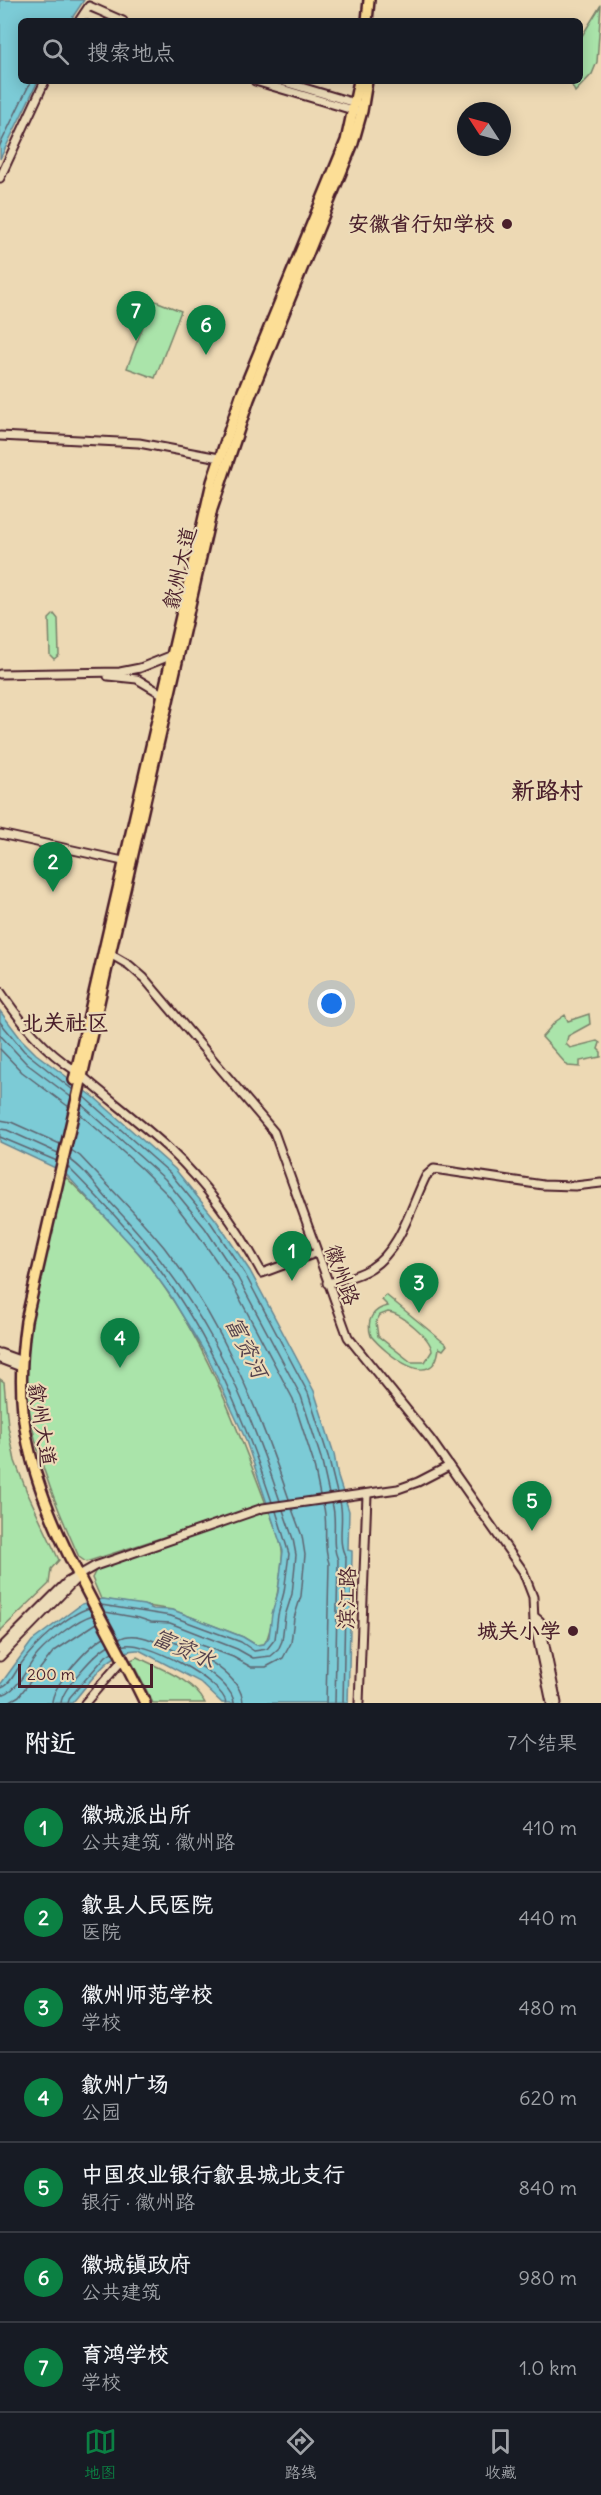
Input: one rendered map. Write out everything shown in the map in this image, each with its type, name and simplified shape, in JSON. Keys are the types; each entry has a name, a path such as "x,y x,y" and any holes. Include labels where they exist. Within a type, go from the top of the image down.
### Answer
{"highway":[{"path":"367,18 369,0"},
{"path":"373,18 375,0"},
{"name":"歙州大道","path":"119,1659 77,1577 34,1466 24,1420 19,1363 23,1304 110,954 219,484 241,419 350,153 359,108 359,84"},
{"name":"歙州大道","path":"78,1076 123,861 203,515 219,458 242,394 359,108 366,84"},
{"path":"119,1659 138,1703"},
{"path":"119,1659 145,1703"}],"street":[{"path":"81,18 89,6 116,18"},
{"path":"84,14 94,18"},
{"path":"0,178 44,84"},
{"path":"267,84 359,108"},
{"path":"290,84 359,108"},
{"path":"0,436 151,444 219,458"},
{"path":"0,676 120,672 140,668 170,656"},
{"path":"0,676 132,678 162,694"},
{"path":"0,834 123,861"},
{"name":"徽州路","path":"110,954 129,964 144,978 271,1126 280,1144 327,1284 350,1341 449,1466 523,1571 531,1590 534,1622 551,1703"},
{"path":"0,991 39,1042 57,1059 156,1137 181,1161 224,1213 262,1273 316,1253"},
{"path":"327,1284 368,1270 384,1257 398,1237 426,1176 434,1169 543,1185 575,1186 601,1183"},
{"path":"0,1353 19,1363"},
{"path":"0,1359 19,1363"},
{"path":"0,1649 77,1577 95,1566 263,1508 365,1495 406,1486 449,1466"},
{"name":"滨江路","path":"359,1703 365,1495"},
{"path":"0,1657 77,1577"},
{"name":"徽州路","path":"535,1617 540,1621 557,1703"},
{"path":"85,1703 119,1659"}],"green space":[{"path":"601,5 597,62 592,74 583,84 583,34"},
{"path":"571,84 583,84 575,92"},
{"path":"153,300 181,311 155,378 127,368"},
{"path":"54,614 58,619 59,655 54,659 50,655 49,619"},
{"path":"589,1014 590,1024 568,1036 566,1044 570,1048 597,1041 600,1043 598,1049 601,1057 580,1061 580,1067 568,1066 542,1037 555,1022 565,1015 568,1021"},
{"path":"67,1178 139,1254 169,1293 216,1380 266,1504 86,1562 79,1557 45,1473 31,1420 28,1390 30,1330 35,1299 62,1181"},
{"path":"386,1295 447,1345 443,1350 439,1348 435,1361 428,1368 419,1369 408,1366 387,1352 371,1336 369,1325 372,1316 378,1310 388,1306 382,1300","holes":["388,1312 394,1313 415,1327 427,1340 432,1351 425,1362 411,1362 378,1336 376,1322 380,1315"]},
{"path":"0,1379 4,1382 8,1426 15,1461 59,1560 51,1569 49,1584 0,1631"},
{"path":"269,1510 280,1540 282,1557 273,1614 264,1644 256,1645 243,1637 173,1610 101,1599 92,1578 96,1570"},
{"path":"137,1657 184,1681 200,1695 205,1703 153,1703 131,1660"}],"water":[{"path":"0,0 84,0 72,18 18,18 18,84 37,84 0,159"},
{"path":"0,1011 21,1039 36,1054 94,1097 175,1169 216,1220 250,1271 314,1391 349,1511 348,1550 352,1551 352,1556 348,1703 222,1703 200,1682 139,1650 119,1655 101,1668 72,1703 0,1703 0,1685 32,1641 82,1604 103,1599 144,1605 153,1609 173,1610 243,1637 256,1645 264,1644 269,1637 283,1551 245,1438 207,1356 170,1295 144,1259 64,1172 0,1142"}],"place":[{"name":"安徽省行知学校","path":"507,224"},
{"name":"育鸿学校","path":"136,341"},
{"name":"徽城镇政府","path":"206,355"},
{"name":"歙县人民医院","path":"53,892"},
{"name":"徽城派出所","path":"292,1281"},
{"name":"徽州师范学校","path":"419,1313"},
{"name":"歙州广场","path":"120,1368"},
{"name":"中国农业银行歙县城北支行","path":"532,1531"},
{"name":"城关小学","path":"573,1631"}],"district":[{"name":"新路村","path":"547,791"},
{"name":"北关社区","path":"65,1022"}],"water label":[{"name":"富资河","path":"247,1347"},
{"name":"富资水","path":"184,1648"}]}
